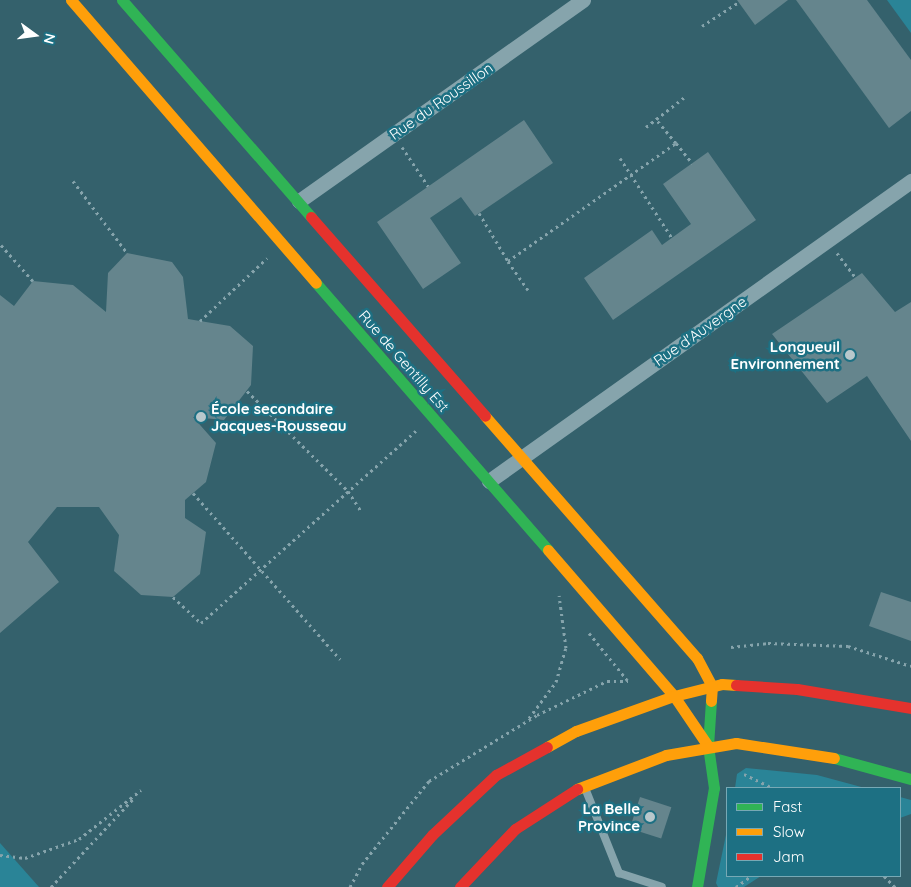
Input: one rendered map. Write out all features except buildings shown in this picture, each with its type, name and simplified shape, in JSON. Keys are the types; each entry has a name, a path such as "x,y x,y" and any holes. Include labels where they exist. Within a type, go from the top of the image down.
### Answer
{"street":[{"name":"Rue de Gentilly Est","path":"71,0 674,696 708,746"},
{"name":"Rue de Gentilly Est","path":"122,0 697,658 712,686 708,746 714,788 705,854 697,887"},
{"name":"Rue du Roussillon","path":"299,201 583,0"},
{"name":"Rue d'Auvergne","path":"489,481 911,181"},
{"path":"387,887 432,834 496,775 576,731 674,696 722,684 797,689 911,708"},
{"path":"460,887 515,829 567,793 656,758 708,746 736,743 831,757 911,779"}],"lane":[{"path":"584,786 619,873 662,887"}],"path":[{"path":"702,26 739,2"},
{"path":"646,127 686,96"},
{"path":"656,119 692,164"},
{"path":"394,134 428,186"},
{"path":"508,261 676,143"},
{"path":"620,158 672,238"},
{"path":"73,181 127,253"},
{"path":"479,213 528,290"},
{"path":"827,241 855,277"},
{"path":"200,321 281,243"},
{"path":"1,245 33,281"},
{"path":"247,391 348,491 361,511"},
{"path":"173,597 201,623 348,491 433,418"},
{"path":"193,493 262,568 340,659"},
{"path":"528,721 556,682 566,648 559,595"},
{"path":"731,647 776,643 848,646 911,666"},
{"path":"744,774 771,787"},
{"path":"1,854 25,858 79,839 141,790 51,887"},
{"path":"736,887 750,877"},
{"path":"885,877 895,887"}],"shaded area":[{"path":"887,0 911,0 911,33"},
{"path":"746,768 817,775 861,787 735,787 737,774"},
{"path":"901,797 911,800 911,814 901,818"},
{"path":"726,835 726,877 759,877 744,887 718,887 716,883"},
{"path":"0,843 39,887 0,887"}],"traffic: fast":[{"path":"122,0 311,217"},
{"path":"316,283 548,550"},
{"path":"697,887 714,788 708,746 711,701"},
{"path":"834,758 911,779"}],"traffic: slow":[{"path":"71,0 316,283"},
{"path":"485,416 697,658 712,686 711,701"},
{"path":"548,550 674,696 708,746"},
{"path":"547,747 576,731 674,696 722,684 736,685"},
{"path":"577,789 666,755 736,743 834,758"}],"traffic: jam":[{"path":"311,217 485,416"},
{"path":"736,685 797,689 911,708"},
{"path":"387,887 432,835 496,775 547,747"},
{"path":"460,887 515,829 577,789"}],"place":[{"name":"Longueuil Environnement","path":"850,355"},
{"name":"École secondaire Jacques-Rousseau","path":"201,417"},
{"name":"La Belle Province","path":"650,817"}]}
